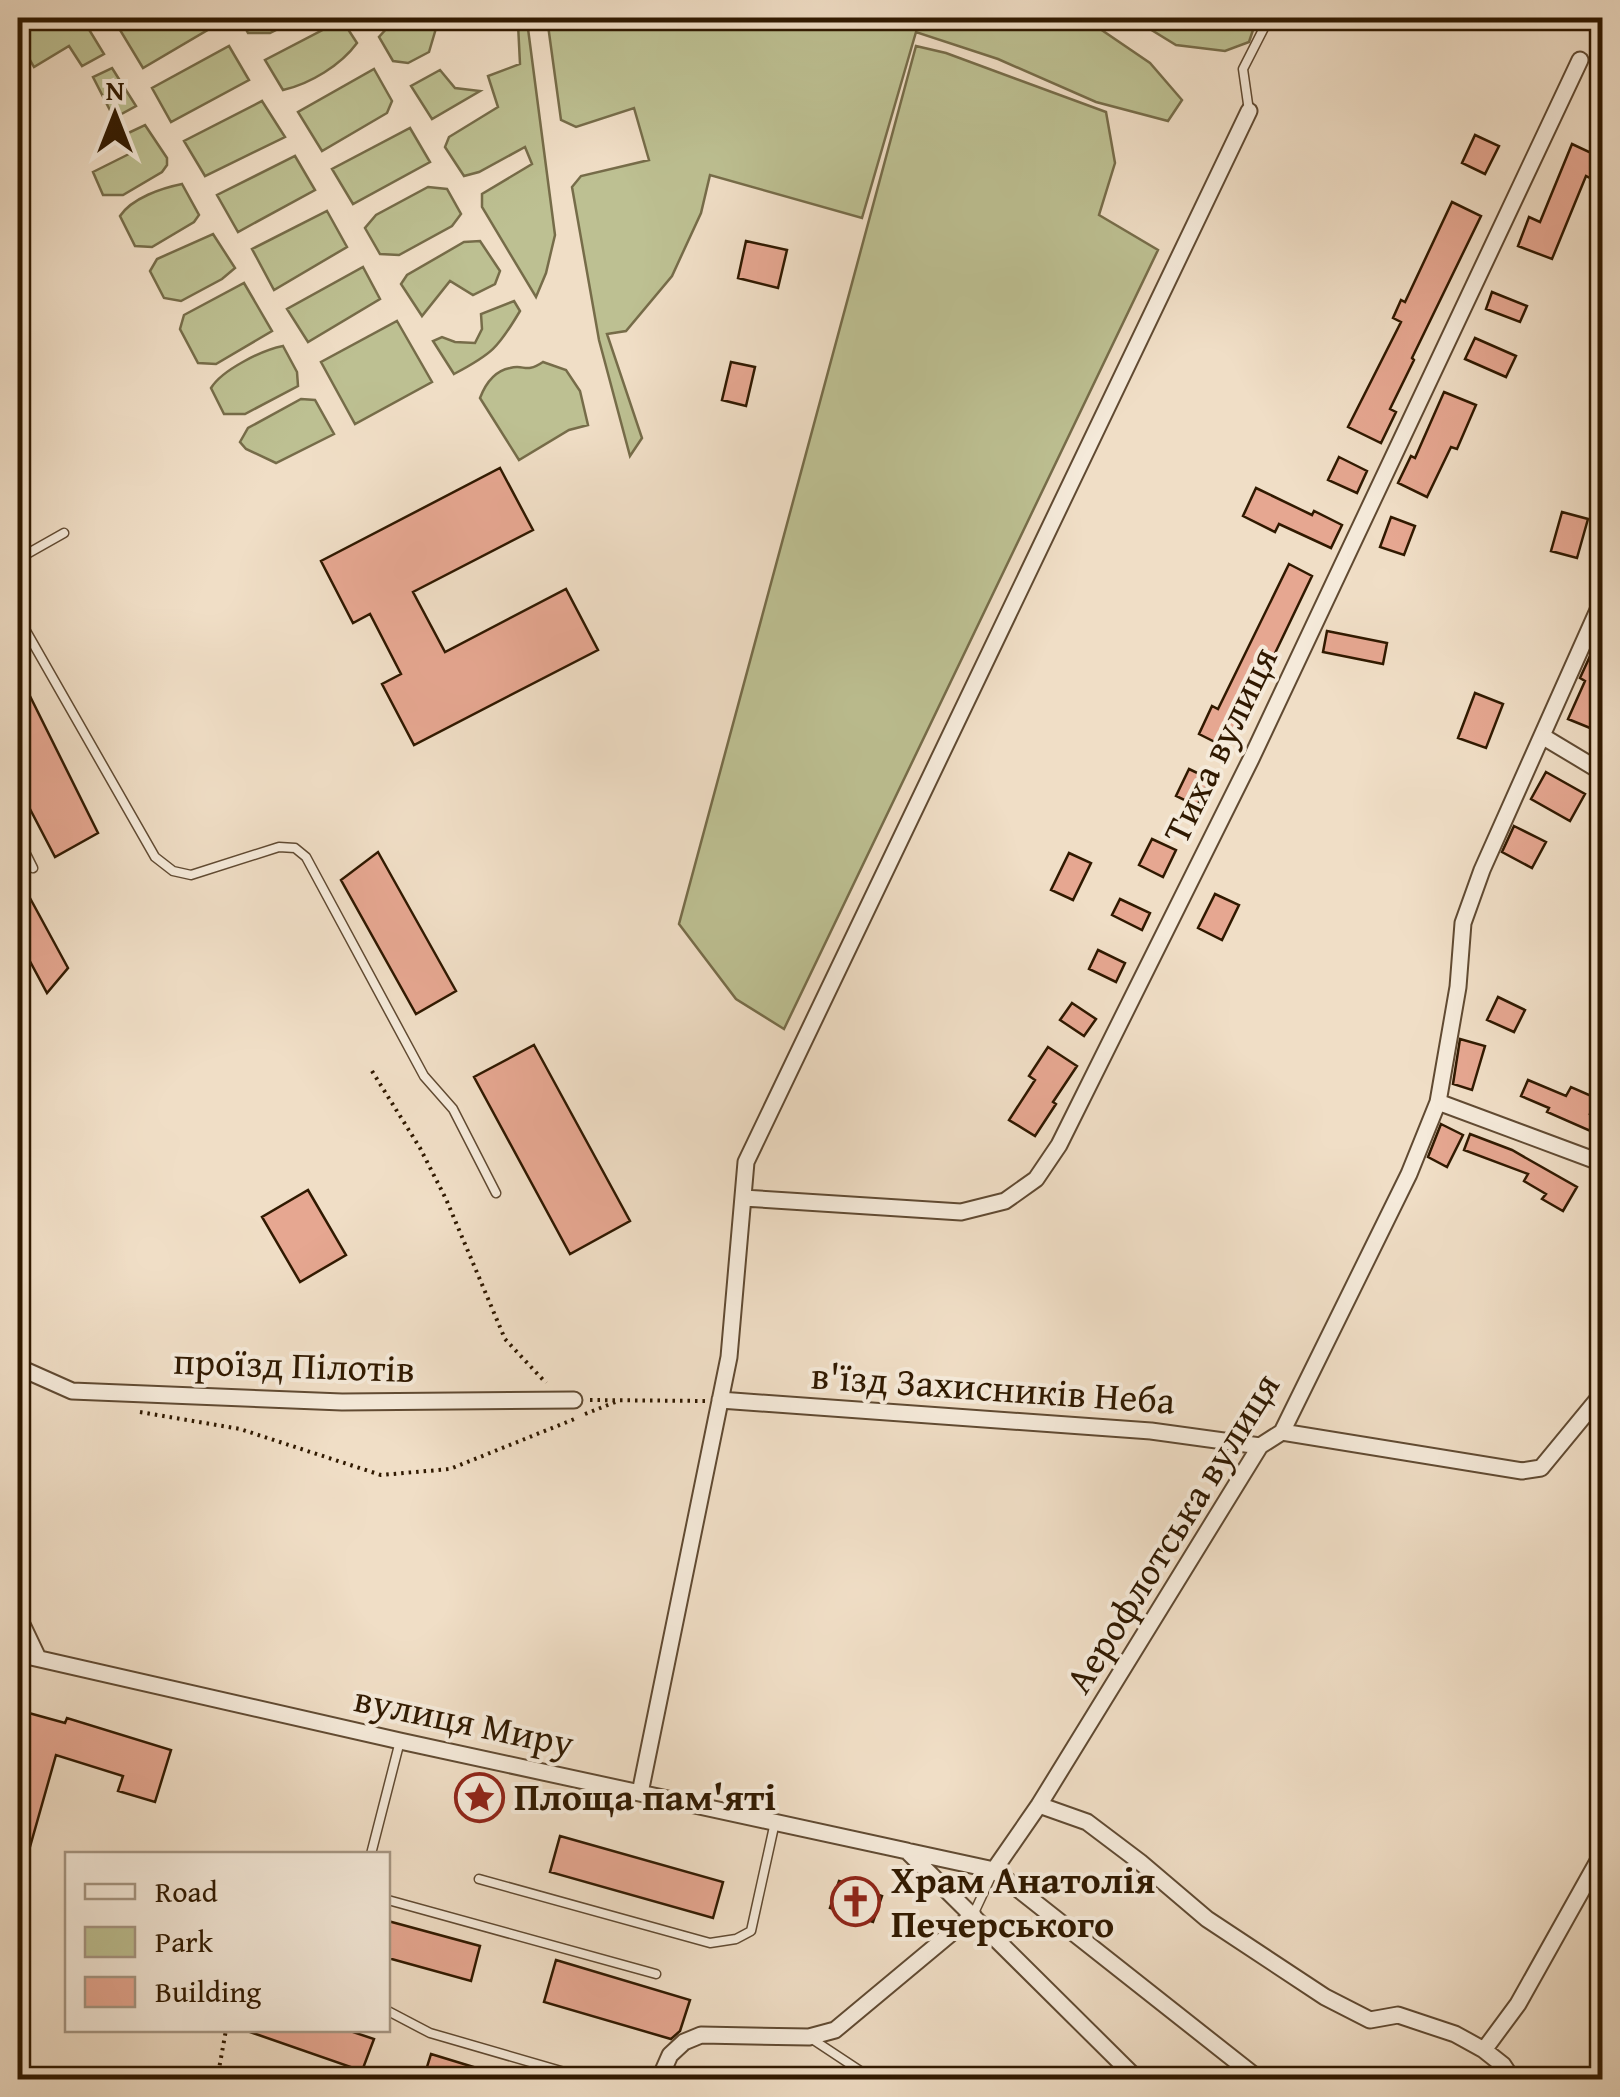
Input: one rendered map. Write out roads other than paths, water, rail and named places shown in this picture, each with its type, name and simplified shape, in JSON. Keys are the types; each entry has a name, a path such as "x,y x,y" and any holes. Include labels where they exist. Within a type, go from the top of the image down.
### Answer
{"street":[{"name":"Тиха вулиця","path":"742,1198 961,1212 1004,1201 1036,1179 1060,1144 1242,777 1580,60"},
{"path":"640,1793 729,1357 746,1162 1250,111"},
{"name":"Аерофлотська вулиця","path":"994,1870 1039,1805 1260,1446 1282,1432 1409,1174 1438,1102 1458,987 1463,923 1482,870 1602,601"},
{"path":"1542,736 1602,772"},
{"path":"1438,1102 1602,1163"},
{"name":"проїзд Пілотів","path":"18,1367 72,1390 342,1402 574,1400"},
{"path":"1282,1432 1522,1471 1541,1468 1602,1394"},
{"name":"в'їзд Захисників Неба","path":"720,1400 1151,1430 1260,1446"},
{"path":"18,1616 38,1658"},
{"name":"вулиця Миру","path":"18,1654 994,1870"},
{"path":"1039,1805 1087,1822 1207,1919 1325,1997 1370,2020 1398,2015 1455,2034 1503,2065 1513,2080"},
{"path":"907,1851 1138,2080"},
{"path":"1484,2050 1518,2004 1602,1854"},
{"path":"994,1870 1260,2080"},
{"path":"659,2080 670,2054 684,2042 702,2036 809,2037 834,2030 973,1915"}],"lane":[{"path":"1250,111 1242,69 1269,18"},
{"path":"18,559 64,534"},
{"path":"18,617 155,857 172,872 191,875 279,847 295,848 306,857 424,1076 453,1109 496,1193"},
{"path":"18,838 33,868"},
{"path":"372,1852 400,1741"},
{"path":"479,1878 710,1943 736,1940 751,1931 775,1822"},
{"path":"973,1915 994,1870"},
{"path":"390,1901 656,1974"},
{"path":"390,2012 430,2033 592,2080"},
{"path":"809,2037 874,2080"}],"place":[{"name":"Площа пам'яті","path":"479,1797"},
{"name":"Храм Анатолія Печерського","path":"856,1902"}]}
